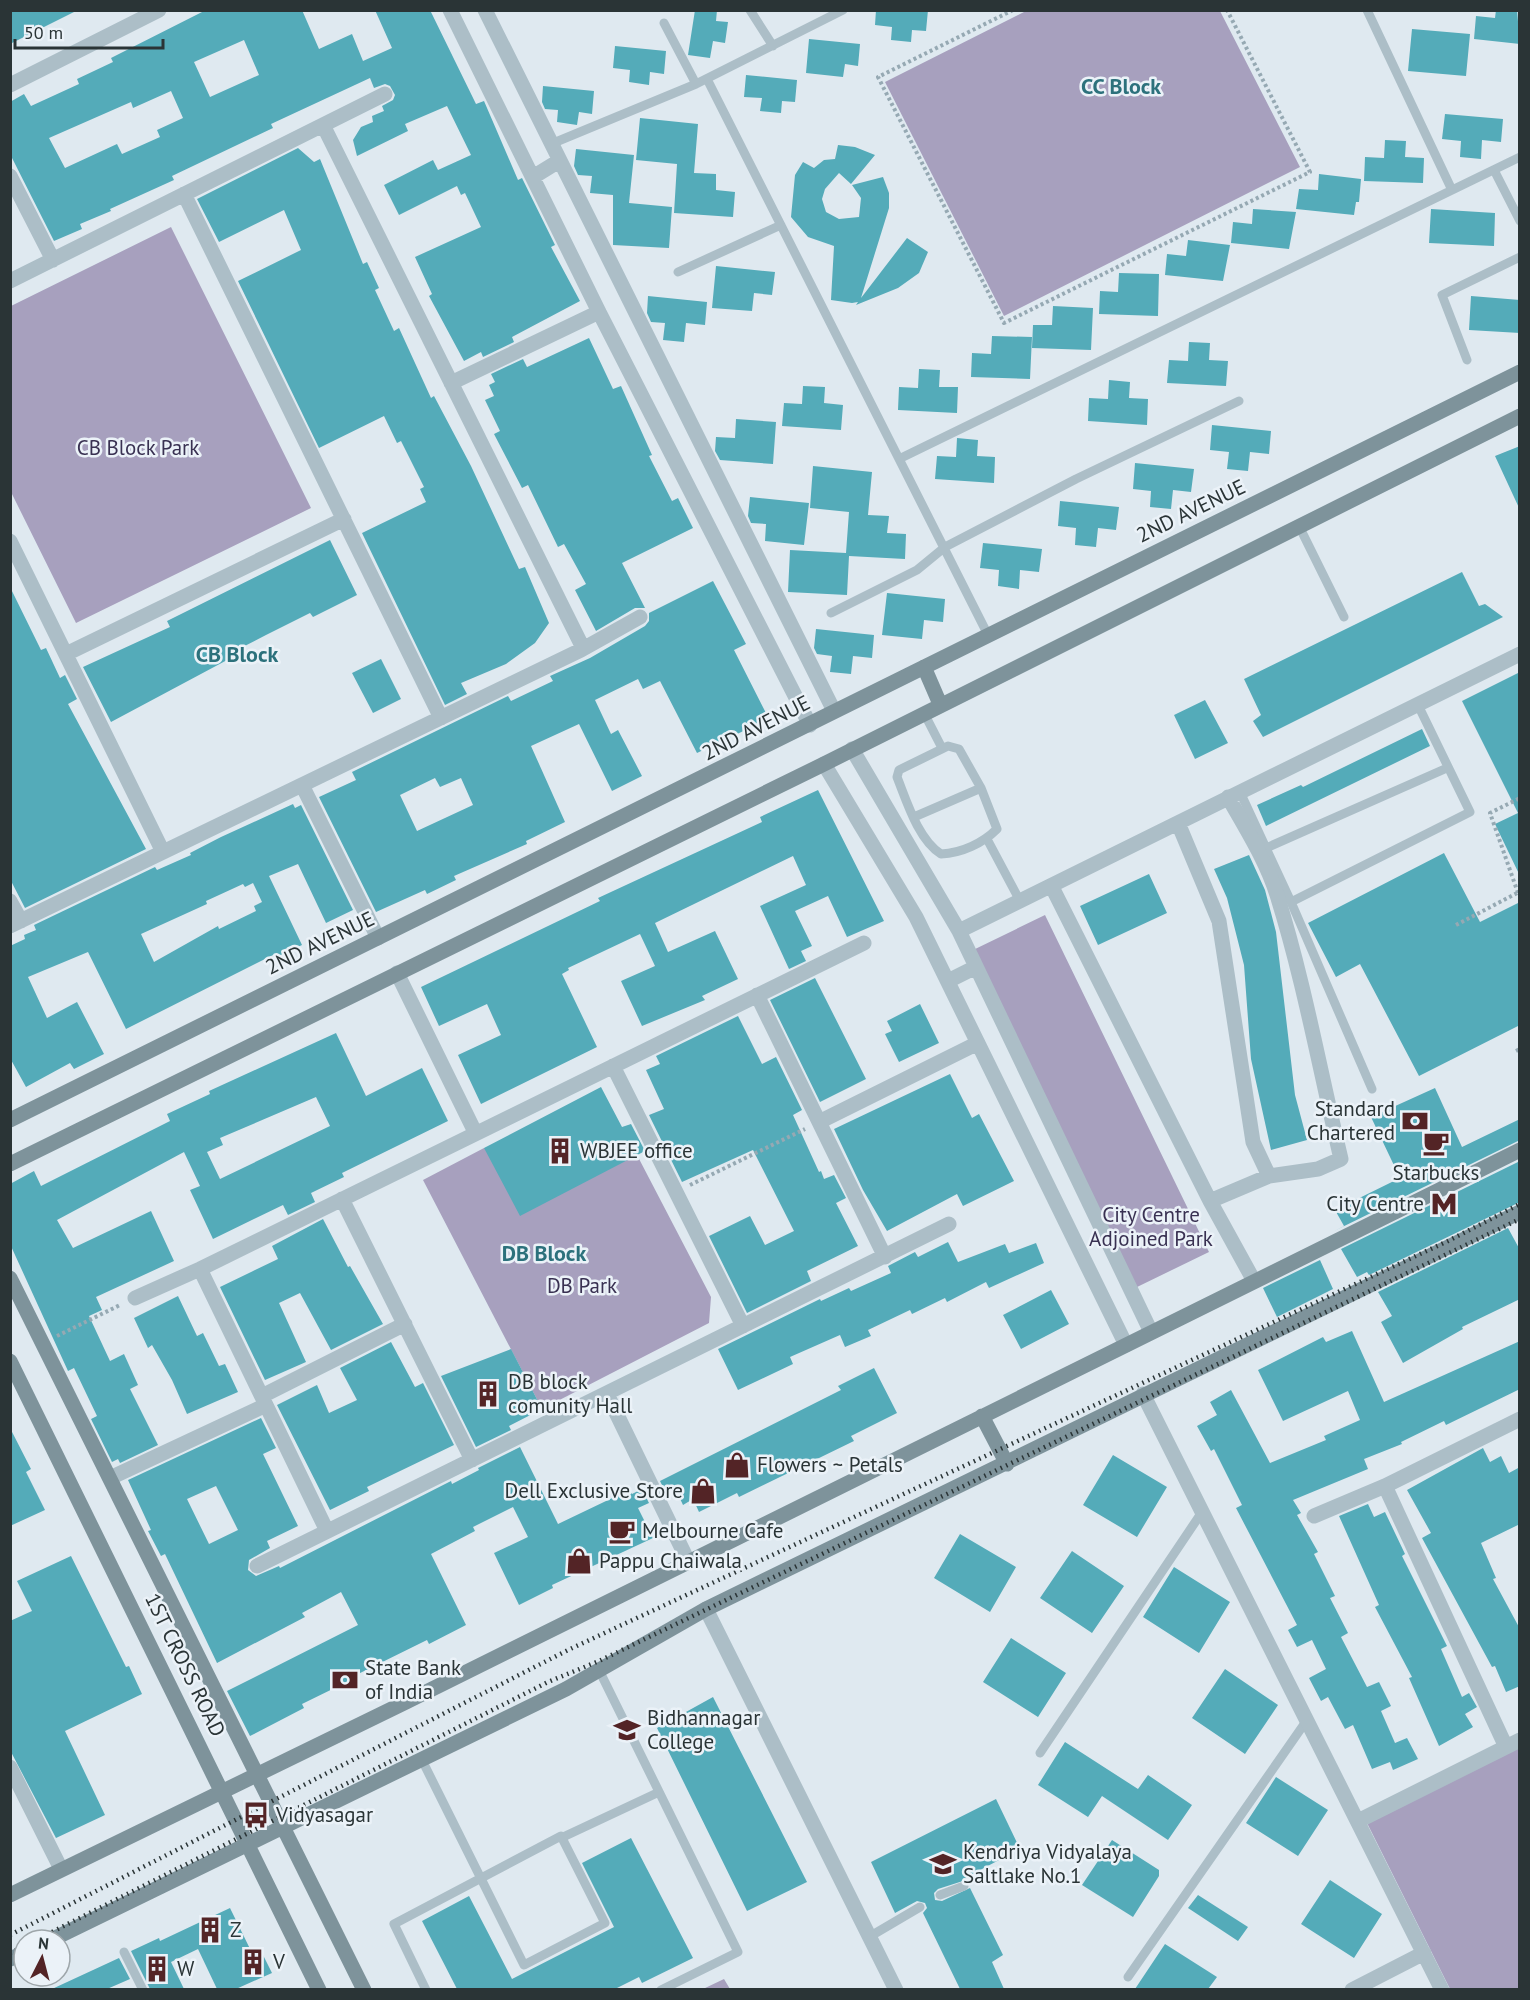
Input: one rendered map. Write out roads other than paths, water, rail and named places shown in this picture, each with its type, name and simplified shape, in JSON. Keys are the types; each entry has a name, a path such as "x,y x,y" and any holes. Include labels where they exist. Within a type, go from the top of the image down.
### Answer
{"street":[{"path":"10,85 159,10"},
{"path":"450,10 599,312 810,725"},
{"path":"485,10 834,711"},
{"path":"10,281 385,94"},
{"path":"323,125 583,648"},
{"path":"533,177 560,161"},
{"path":"10,176 52,260"},
{"path":"184,194 441,718"},
{"path":"451,383 599,312"},
{"name":"2ND AVENUE","path":"10,1120 1520,372"},
{"path":"10,1164 824,764 1520,416"},
{"path":"66,654 344,519"},
{"path":"10,541 163,852"},
{"path":"10,900 16,924 441,718 583,648 640,617"},
{"path":"959,931 1520,654"},
{"path":"924,667 940,704"},
{"path":"852,749 959,931 1151,1332"},
{"path":"824,764 916,917 1126,1345"},
{"path":"302,785 378,938"},
{"path":"1210,1201 1269,1176 1318,1169 1341,1159 1277,896 1234,794"},
{"path":"1178,823 1219,921 1253,1142 1269,1176"},
{"path":"1052,887 1210,1201 1254,1281"},
{"path":"135,1298 200,1269 864,943"},
{"path":"948,981 976,967"},
{"path":"398,973 475,1132"},
{"path":"757,995 885,1257"},
{"path":"819,1122 978,1043"},
{"path":"613,1066 743,1326"},
{"path":"10,1895 1520,1150"},
{"path":"342,1199 472,1460"},
{"path":"72,1930 422,1760 599,1670 706,1610 1007,1464 1143,1394 1520,1212"},
{"path":"257,1566 949,1224"},
{"path":"200,1269 327,1531"},
{"path":"10,1278 364,1989"},
{"path":"110,1478 264,1400 405,1324"},
{"name":"1ST CROSS ROAD","path":"10,1361 319,1989"},
{"path":"607,1394 688,1561"},
{"path":"1143,1394 1442,1989"},
{"path":"982,1416 1007,1464"},
{"path":"1314,1516 1385,1486 1519,1420"},
{"path":"1358,1821 1513,1743 1385,1486"},
{"path":"706,1610 896,1989"},
{"path":"10,1767 61,1869"},
{"path":"1352,1989 1424,1953"}],"lane":[{"path":"750,10 773,46"},
{"path":"551,144 707,79 843,10"},
{"path":"1367,10 1451,188"},
{"path":"664,23 696,84"},
{"path":"707,79 901,458 988,635"},
{"path":"901,458 1451,188 1520,157"},
{"path":"1494,170 1520,221"},
{"path":"678,272 782,225"},
{"path":"1467,360 1442,295 1520,257"},
{"path":"831,613 917,570 945,547 1076,479 1239,401"},
{"path":"1299,526 1344,617"},
{"path":"1292,902 1470,812 1418,705"},
{"path":"924,713 942,747"},
{"path":"942,747 959,749 981,788 997,829 987,838 966,848 941,854 934,849 914,817 897,777 899,770 942,747"},
{"path":"1266,848 1447,768"},
{"path":"914,817 981,788"},
{"path":"1234,794 1266,848 1292,902 1372,1089"},
{"path":"987,838 1020,901"},
{"path":"1040,1753 1202,1512"},
{"path":"599,1670 657,1793 738,1952 661,1989"},
{"path":"1128,1977 1307,1719"},
{"path":"422,1760 524,1965 605,1923 561,1838"},
{"path":"426,1989 394,1924 480,1878 657,1793"},
{"path":"940,1895 964,1886"},
{"path":"869,1937 920,1907"},
{"path":"124,1952 143,1989"}],"railway":[{"path":"10,1935 568,1650 1448,1241 1520,1204"},
{"path":"60,1928 548,1682 599,1661 1520,1219"}],"place":[{"name":"Standard Chartered","path":"1415,1121"},
{"name":"Starbucks","path":"1436,1143"},
{"name":"WBJEE office","path":"560,1151"},
{"name":"City Centre","path":"1444,1204"},
{"name":"DB block comunity Hall","path":"488,1394"},
{"name":"Flowers ~ Petals","path":"737,1465"},
{"name":"Dell Exclusive Store","path":"703,1491"},
{"name":"Melbourne Cafe","path":"622,1531"},
{"name":"Pappu Chaiwala","path":"579,1561"},
{"name":"State Bank of India","path":"345,1680"},
{"name":"Bidhannagar College","path":"627,1730"},
{"name":"Vidyasagar","path":"256,1815"},
{"name":"Kendriya Vidyalaya Saltlake No.1","path":"943,1864"},
{"name":"Z","path":"210,1930"},
{"name":"V","path":"253,1962"},
{"name":"W","path":"157,1969"}],"district":[{"name":"CC Block","path":"1121,86"},
{"name":"CB Block","path":"237,654"},
{"name":"DB Block","path":"544,1253"}],"park label":[{"name":"CB Block Park","path":"138,448"},
{"name":"City Centre Adjoined Park","path":"1151,1227"},
{"name":"DB Park","path":"582,1286"}]}
